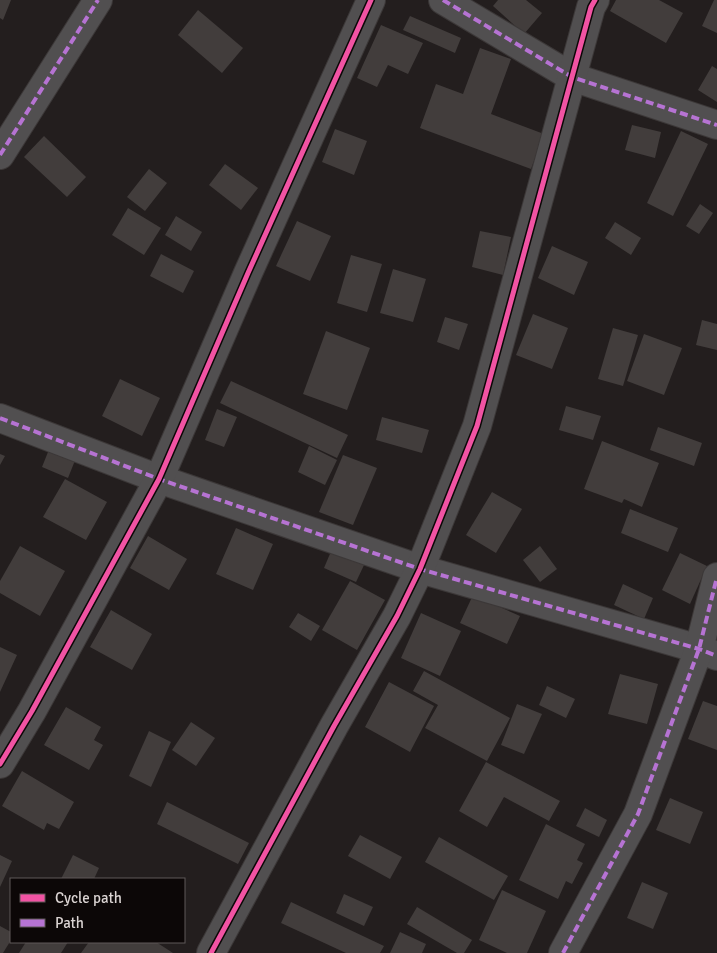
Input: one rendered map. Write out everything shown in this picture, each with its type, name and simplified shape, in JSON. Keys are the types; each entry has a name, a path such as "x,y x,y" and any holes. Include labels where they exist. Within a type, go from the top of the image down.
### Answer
{"street":[{"path":"0,155 98,0"},
{"path":"0,764 32,711 159,479 248,273 371,0"},
{"path":"443,0 572,77 717,125"},
{"path":"211,953 334,726 397,616 420,569 478,426 591,7 595,0"},
{"path":"0,418 159,479 420,569 708,653"},
{"path":"563,953 638,814 708,653 717,577"}],"building":[{"path":"0,0 11,0 3,20 0,18"},
{"path":"498,0 526,0 542,13 524,34 493,6"},
{"path":"616,0 659,0 683,13 666,43 610,11"},
{"path":"714,0 717,0 717,33 702,26"},
{"path":"198,10 243,48 222,73 178,35"},
{"path":"410,16 461,38 455,53 403,30"},
{"path":"381,25 423,43 408,74 388,65 377,87 357,78"},
{"path":"480,48 511,59 491,114 544,134 531,169 420,128 436,84 463,94"},
{"path":"712,66 717,69 717,102 698,90"},
{"path":"632,125 661,132 655,158 625,150"},
{"path":"335,129 367,141 354,175 322,162"},
{"path":"681,131 708,144 673,216 647,203"},
{"path":"44,136 86,177 67,197 24,157"},
{"path":"225,164 258,188 241,210 209,185"},
{"path":"149,169 167,183 145,211 127,197"},
{"path":"700,204 713,213 699,234 686,226"},
{"path":"128,208 161,228 144,255 112,235"},
{"path":"176,216 202,232 191,251 165,235"},
{"path":"297,221 331,236 310,281 276,266"},
{"path":"615,222 641,238 631,255 605,238"},
{"path":"480,231 511,237 503,275 472,267"},
{"path":"552,246 588,262 574,295 538,278"},
{"path":"161,254 194,271 183,293 150,276"},
{"path":"351,255 382,264 367,312 337,303"},
{"path":"393,269 426,279 413,322 380,313"},
{"path":"533,314 568,328 552,369 516,355"},
{"path":"445,317 468,324 459,350 437,342"},
{"path":"702,320 717,324 717,350 696,345"},
{"path":"613,328 638,335 623,386 598,379"},
{"path":"326,331 370,348 347,410 303,394"},
{"path":"644,334 682,348 664,395 627,381"},
{"path":"120,379 160,398 142,436 102,416"},
{"path":"231,381 348,435 337,458 220,403"},
{"path":"566,406 601,416 593,440 559,430"},
{"path":"217,409 237,417 224,447 205,440"},
{"path":"382,417 429,430 422,453 376,440"},
{"path":"658,427 702,443 694,466 650,450"},
{"path":"602,441 659,463 642,507 624,499 622,503 584,489"},
{"path":"309,446 337,460 325,485 298,472"},
{"path":"50,447 76,458 68,478 42,467"},
{"path":"0,454 5,456 0,465"},
{"path":"343,455 377,468 353,525 319,512"},
{"path":"65,479 107,502 86,540 43,517"},
{"path":"492,492 522,509 496,553 466,535"},
{"path":"630,509 678,528 668,552 621,533"},
{"path":"236,528 273,544 253,590 216,574"},
{"path":"148,536 187,559 169,590 130,568"},
{"path":"20,546 65,571 40,616 0,593 0,581"},
{"path":"540,546 557,569 540,582 523,560"},
{"path":"332,549 365,563 356,582 324,568"},
{"path":"680,553 707,566 690,604 662,590"},
{"path":"350,581 385,600 357,650 322,630"},
{"path":"623,584 653,598 644,619 614,605"},
{"path":"473,595 520,616 507,644 460,623"},
{"path":"111,610 152,634 132,670 90,647"},
{"path":"298,613 320,626 311,641 289,627"},
{"path":"421,613 461,631 440,676 401,658"},
{"path":"0,647 17,655 0,692"},
{"path":"424,671 510,718 487,761 425,728 438,705 413,691"},
{"path":"620,674 658,684 647,724 608,714"},
{"path":"389,682 434,706 410,752 365,727"},
{"path":"547,686 575,699 566,718 539,705"},
{"path":"703,701 717,706 717,750 688,739"},
{"path":"517,704 542,714 524,754 501,745"},
{"path":"66,707 101,727 94,740 103,745 89,770 44,745"},
{"path":"191,722 215,738 196,766 172,750"},
{"path":"149,731 171,742 151,787 129,776"},
{"path":"486,762 560,801 549,821 504,797 487,827 459,811"},
{"path":"22,771 74,802 59,829 47,823 44,830 2,806"},
{"path":"670,798 703,812 690,844 656,830"},
{"path":"167,802 249,843 238,864 157,824"},
{"path":"585,808 607,820 599,837 576,826"},
{"path":"546,824 585,844 577,860 583,863 572,884 566,881 558,899 519,880"},
{"path":"360,835 402,857 390,879 348,856"},
{"path":"439,837 508,876 494,900 425,862"},
{"path":"0,855 12,861 0,887"},
{"path":"73,855 99,868 94,878 62,878"},
{"path":"642,882 668,893 653,929 627,918"},
{"path":"502,890 546,911 527,953 507,953 479,940"},
{"path":"344,894 373,907 364,926 336,913"},
{"path":"291,902 384,946 380,953 346,953 281,923"},
{"path":"417,907 472,940 464,953 457,953 407,924"},
{"path":"0,926 10,931 10,942 3,953 0,953"},
{"path":"400,932 426,944 422,953 390,953"},
{"path":"25,943 67,943 61,953 19,953"},
{"path":"88,943 158,943 173,953 81,953"}],"marked path":[{"path":"0,155 98,0"},
{"path":"443,0 572,77 717,125"},
{"path":"0,418 159,479 420,569 699,649 717,656"},
{"path":"563,953 638,814 699,649 717,577"}],"cycle path":[{"path":"0,764 32,711 159,479 248,273 371,0"},
{"path":"211,953 334,726 397,616 420,569 477,426 591,7 595,0"}]}
